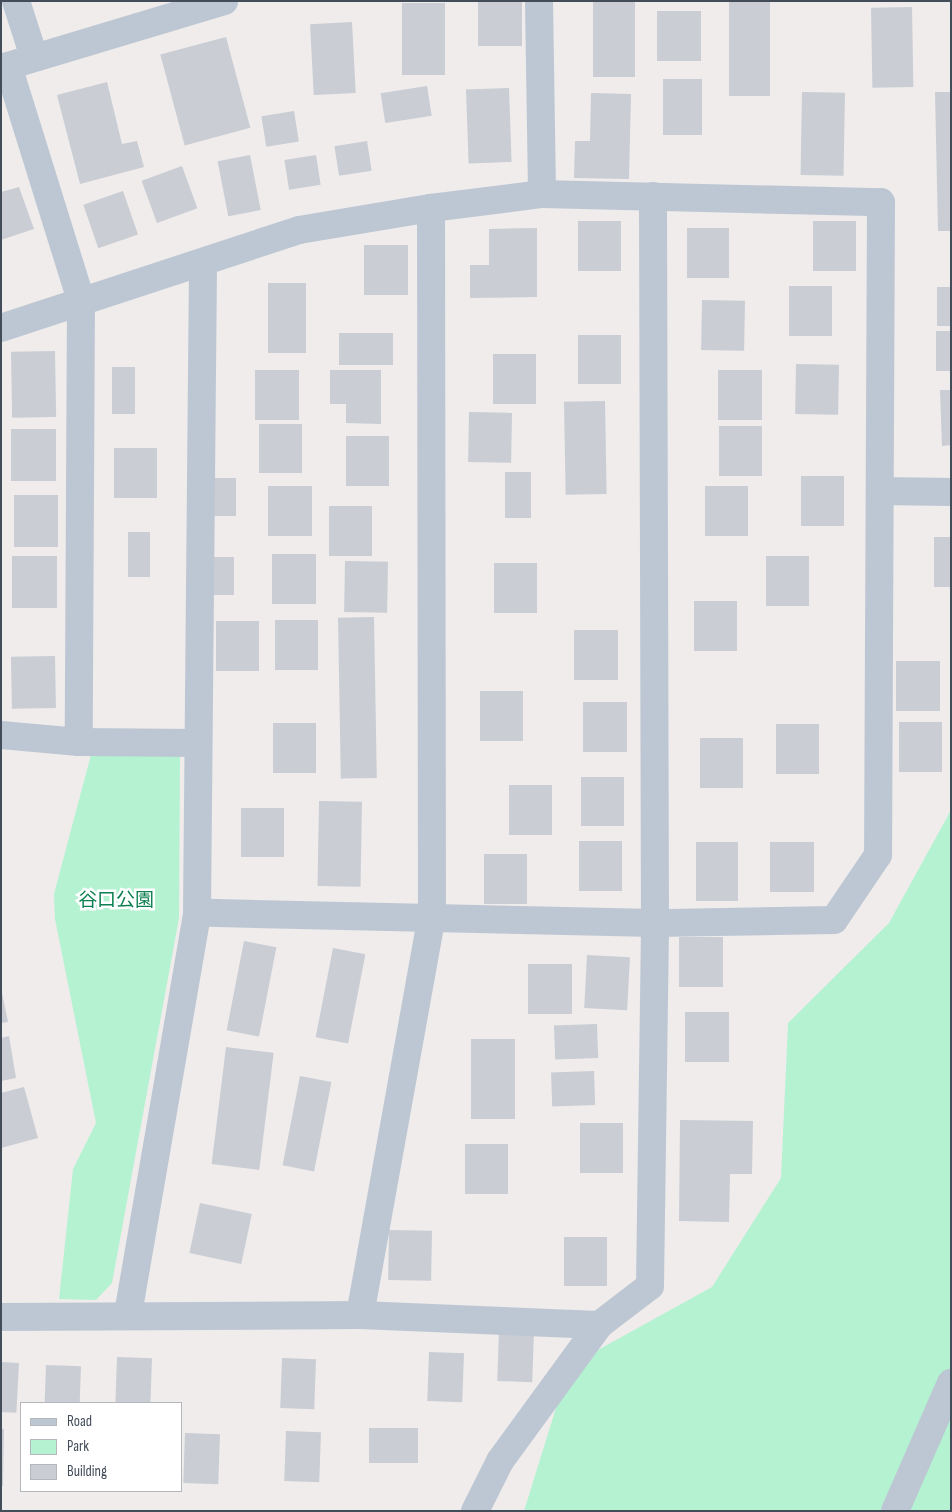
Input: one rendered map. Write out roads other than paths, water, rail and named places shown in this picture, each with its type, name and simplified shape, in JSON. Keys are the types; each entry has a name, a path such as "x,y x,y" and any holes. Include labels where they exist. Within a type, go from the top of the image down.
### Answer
{"street":[{"path":"16,1 34,57"},
{"path":"79,742 81,300 5,67 224,1"},
{"path":"539,1 542,194"},
{"path":"1,328 81,300 203,263 299,230 431,208 542,194 881,202 878,855 834,920 655,923 432,916 197,913"},
{"path":"475,1511 500,1461 599,1325 650,1286 655,923 653,196"},
{"path":"360,1314 432,916 431,208"},
{"path":"128,1314 197,913 203,263"},
{"path":"881,491 951,492"},
{"path":"1,735 79,742 198,743"},
{"path":"1,1317 128,1314 360,1314 599,1325"},
{"path":"895,1511 951,1383"}],"park label":[{"name":"谷口公園","path":"116,901"}]}
